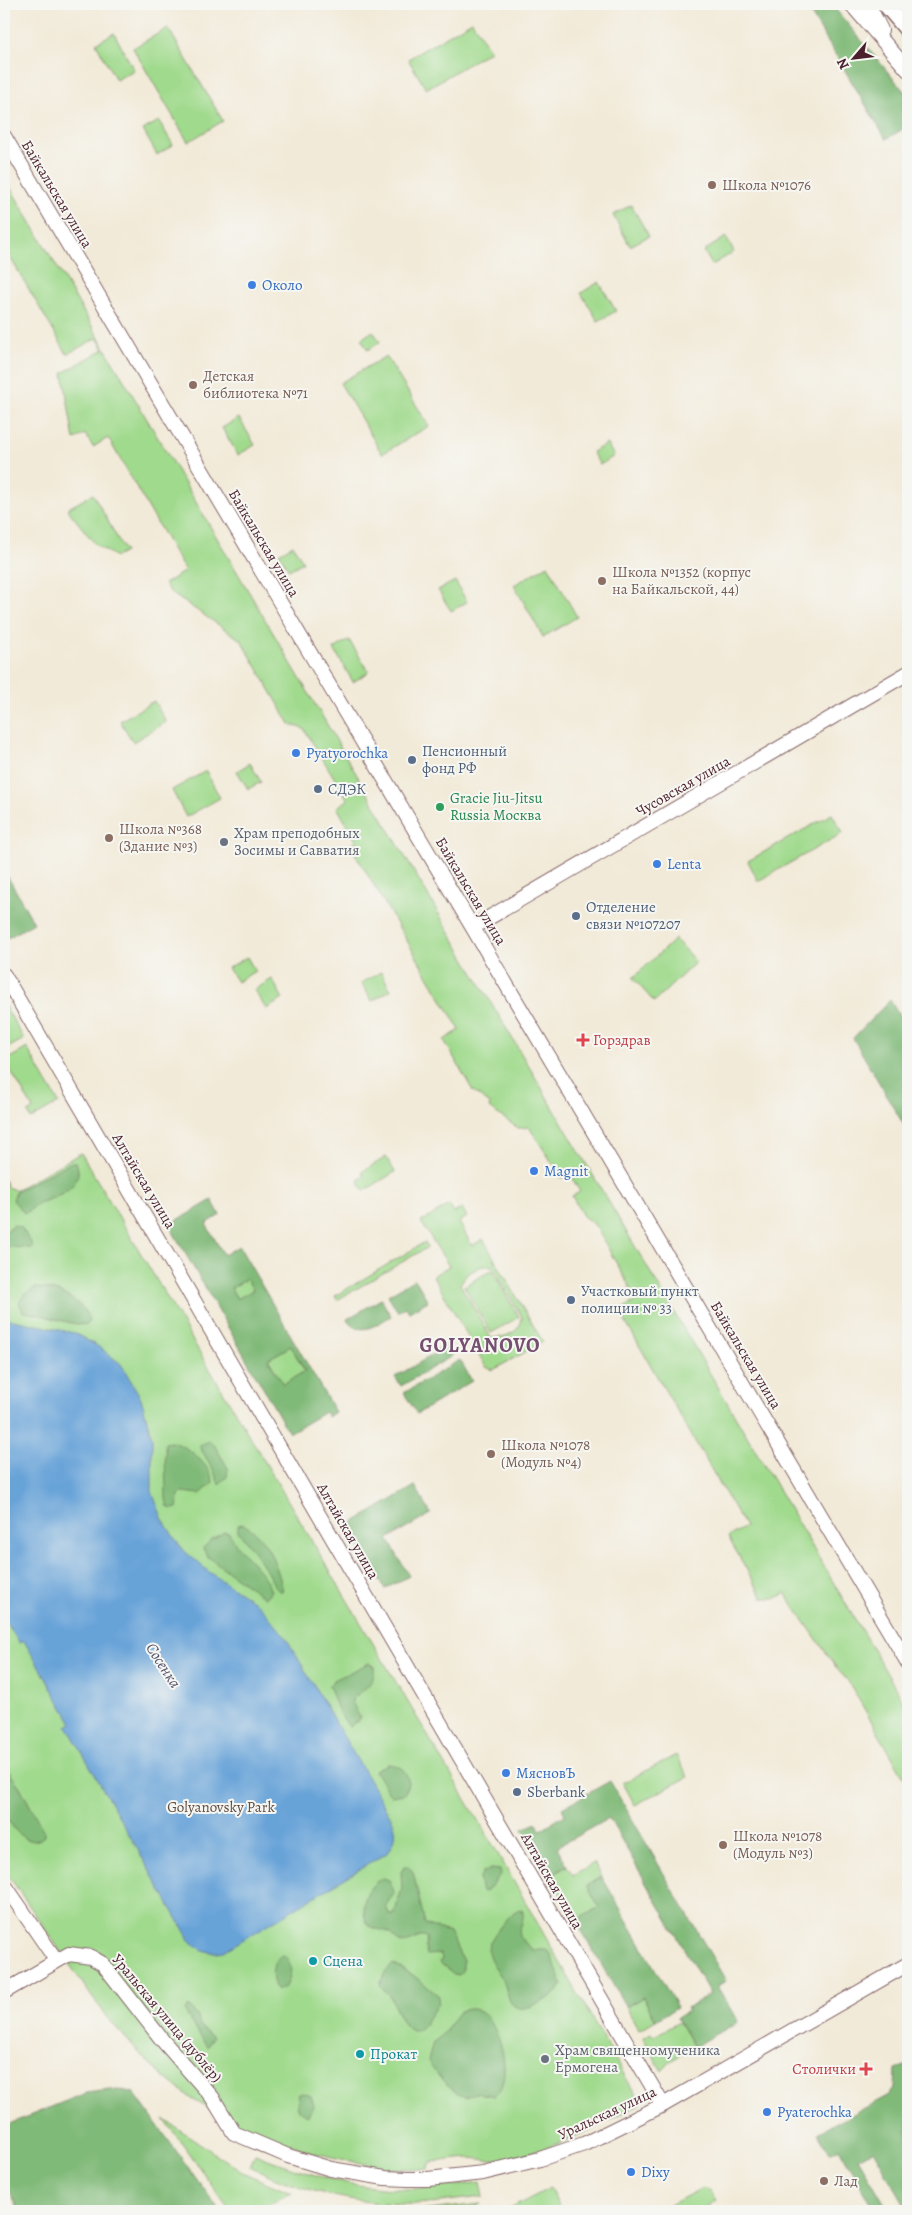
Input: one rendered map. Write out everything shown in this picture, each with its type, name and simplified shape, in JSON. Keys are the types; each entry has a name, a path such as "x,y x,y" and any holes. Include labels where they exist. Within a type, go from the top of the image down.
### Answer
{"main road":[{"path":"885,4 908,31"}],"street":[{"path":"851,4 908,70"},
{"path":"868,4 892,51"},
{"name":"Байкальская улица","path":"4,136 908,1663"},
{"name":"Чусовская улица","path":"473,927 908,673"},
{"name":"Алтайская улица","path":"4,975 663,2105"},
{"path":"4,1884 56,1960 4,1992"},
{"name":"Уральская улица (дублёр)","path":"56,1960 69,1954 91,1957 103,1964 163,2041 212,2097 234,2133"},
{"name":"Уральская улица","path":"234,2133 288,2156 331,2169 385,2178 428,2179 483,2173 564,2152 604,2136 663,2105 908,1964"}],"green space":[{"path":"805,4 831,4 908,96 908,126 886,139"},
{"path":"472,21 490,51 426,89 408,59"},
{"path":"168,28 223,121 188,142 133,48"},
{"path":"114,33 134,70 116,80 96,43"},
{"path":"159,121 173,145 157,155 143,130"},
{"path":"4,177 908,1709 908,1784 848,1681 838,1670 785,1593 777,1598 763,1598 728,1537 745,1527 619,1311 637,1300 595,1225 583,1216 572,1196 580,1192 570,1174 562,1178 529,1127 518,1128 489,1108 490,1104 473,1091 444,1040 460,1030 350,845 356,841 337,807 348,800 304,729 290,724 241,640 171,593 164,584 185,571 108,438 93,447 85,434 74,440 63,373 104,349 97,338 67,354 4,247"},
{"path":"631,205 649,236 630,246 613,215"},
{"path":"726,237 734,252 712,265 704,251"},
{"path":"599,282 616,311 598,321 581,293"},
{"path":"373,331 380,342 368,350 361,339"},
{"path":"386,356 429,426 382,454 340,383"},
{"path":"239,418 255,445 238,455 222,428"},
{"path":"607,444 614,456 600,465 592,452"},
{"path":"93,494 125,552 116,557 96,545 67,509"},
{"path":"293,545 303,562 289,570 279,553"},
{"path":"548,565 577,617 543,637 514,585"},
{"path":"455,581 467,602 451,611 438,590"},
{"path":"349,640 369,672 353,682 334,649"},
{"path":"154,701 166,722 133,742 120,721"},
{"path":"250,763 261,782 248,789 237,771"},
{"path":"206,771 220,798 186,817 172,790"},
{"path":"832,814 843,833 758,881 748,861"},
{"path":"4,870 34,923 4,940"},
{"path":"675,939 696,962 654,1002 633,978"},
{"path":"247,957 255,971 237,982 228,968"},
{"path":"381,972 391,990 372,1001 361,983"},
{"path":"272,979 283,999 266,1009 254,990"},
{"path":"890,1000 908,1031 908,1132 853,1038"},
{"path":"5,1006 24,1039 4,1050 4,1008"},
{"path":"27,1048 59,1103 31,1119 28,1113 33,1109 5,1061"},
{"name":"Golyanovsky Park","path":"81,1153 490,1840 641,2104 607,2122 534,2152 496,2160 469,2158 431,2162 427,2169 383,2168 314,2153 238,2125 192,2099 151,2066 113,2024 92,1997 4,1869 4,1180 7,1187 15,1190"},
{"path":"386,1157 395,1172 364,1191 358,1180 364,1176 362,1172"},
{"path":"72,1162 76,1162 77,1178 74,1184 62,1193 24,1213 13,1200 16,1191"},
{"path":"212,1200 220,1215 206,1224 224,1255 239,1246 335,1412 328,1417 325,1412 289,1433 169,1225","holes":["247,1279 253,1290 237,1299 231,1288","291,1346 305,1371 283,1384 268,1359"]},
{"path":"449,1205 454,1213 462,1208 467,1217 459,1222 472,1246 483,1239 543,1342 493,1370 486,1367 433,1276 449,1266 421,1222","holes":["482,1266 492,1266 522,1317 519,1327 511,1334 491,1338 460,1284 467,1274"]},
{"path":"13,1225 21,1227 33,1246 30,1248 4,1247 4,1233"},
{"path":"425,1242 428,1247 337,1300 335,1296"},
{"path":"492,1270 519,1317 491,1333 464,1286"},
{"path":"247,1279 254,1290 237,1299 231,1288"},
{"path":"415,1279 428,1301 409,1312 406,1307 398,1312 388,1295"},
{"path":"35,1288 51,1290 68,1297 82,1307 89,1321 87,1325 23,1312 19,1302 24,1295"},
{"path":"381,1299 391,1316 380,1323 363,1329 352,1325 347,1319"},
{"path":"446,1344 452,1356 401,1386 395,1377 434,1354 433,1352"},
{"path":"291,1346 305,1372 283,1384 268,1359"},
{"path":"460,1360 472,1381 417,1414 404,1393"},
{"path":"209,1441 213,1443 228,1468 227,1477 219,1484 213,1469 199,1446"},
{"path":"171,1442 185,1447 198,1458 208,1470 213,1483 200,1494 182,1492 179,1495 177,1508 172,1509 168,1507 166,1499 165,1443"},
{"path":"415,1486 431,1514 388,1539 409,1576 385,1589 348,1526"},
{"path":"243,1524 259,1536 265,1544 278,1572 283,1591 279,1591 276,1588 260,1560 238,1531 238,1525"},
{"path":"224,1532 229,1533 233,1541 257,1568 267,1583 271,1591 265,1598 207,1556 203,1548 212,1539"},
{"path":"369,1663 374,1667 373,1677 371,1682 353,1698 352,1702 360,1718 350,1728 339,1713 329,1685 334,1680"},
{"path":"676,1755 688,1777 635,1805 623,1783"},
{"path":"387,1764 398,1766 406,1773 408,1783 404,1794 391,1796 375,1771"},
{"path":"4,1765 20,1787 44,1832 44,1836 38,1840 32,1841 25,1838 19,1834 9,1821 4,1808 3,1797"},
{"path":"610,1781 726,1981 717,1986 738,2022 694,2047 677,2018 688,2011 687,2008 710,1994 609,1818 557,1847 567,1866 550,1876 523,1829 536,1823 540,1830 565,1815 562,1808"},
{"path":"594,1863 602,1877 587,1885 600,1907 576,1921 550,1876 567,1866 573,1875"},
{"path":"404,1867 409,1867 413,1872 425,1924 449,1932 463,1961 463,1970 459,1975 454,1974 440,1963 442,1959 441,1954 427,1955 425,1948 427,1937 420,1937 403,1944 388,1932 372,1927 366,1922 364,1902 366,1896 372,1886 383,1878 389,1880 394,1893 386,1907 390,1915 394,1915 402,1888 401,1872"},
{"path":"491,1869 500,1870 501,1874 487,1891 482,1892 479,1879 483,1873"},
{"path":"602,1877 677,2007 656,2020 643,1997 626,2007 576,1921 599,1907 587,1885"},
{"path":"522,1909 523,1917 519,1937 533,1950 546,1950 551,1954 562,1985 550,1997 532,2006 519,2008 511,2002 503,1980 489,1957 488,1949 493,1938 507,1919"},
{"path":"282,1955 289,1961 291,1970 285,1987 276,1990 273,1981 273,1971 275,1962"},
{"path":"393,1964 413,1975 439,1996 437,2005 427,2020 421,2028 415,2031 410,2030 405,2025 391,1998 380,1986 384,1974"},
{"path":"643,1997 656,2020 639,2030 626,2007"},
{"path":"189,2006 198,2017 200,2027 213,2037 207,2047 187,2015 185,2010"},
{"path":"473,2009 487,2017 499,2038 504,2064 504,2077 501,2088 495,2096 478,2093 465,2097 458,2094 441,2079 428,2061 433,2042 443,2034 463,2010"},
{"path":"679,2022 694,2047 672,2060 662,2071 643,2038 651,2033 654,2036"},
{"path":"908,2065 908,2211 873,2150 858,2158 889,2211 875,2211 839,2148 830,2153 818,2133 889,2095 895,2088 896,2069"},
{"path":"118,2089 134,2093 220,2211 17,2211 18,2207 4,2181 4,2126 86,2093"},
{"path":"303,2093 311,2096 314,2104 308,2116 300,2111 297,2105 299,2094"},
{"path":"164,2119 242,2172 291,2193 255,2211 231,2211"},
{"path":"255,2154 311,2174 368,2187 417,2189 481,2182 484,2197 408,2204 347,2199 307,2189 250,2166"},
{"path":"550,2188 562,2211 506,2211"},
{"path":"702,2188 710,2191 716,2200 701,2211 659,2211"},
{"path":"481,2204 469,2211 421,2211"}],"water":[{"name":"Сосенка","path":"4,1318 74,1333 99,1347 121,1364 141,1398 152,1438 152,1492 163,1520 181,1548 209,1572 259,1605 285,1636 393,1821 395,1838 387,1853 224,1951 205,1951 189,1939 67,1726 72,1723 24,1641 19,1643 4,1618"}],"place":[{"name":"Школа №1076","path":"712,185"},
{"name":"Около","path":"252,285"},
{"name":"Детская библиотека №71","path":"193,385"},
{"name":"Школа №1352 (корпус на Байкальской, 44)","path":"602,581"},
{"name":"Pyatyorochka","path":"296,753"},
{"name":"Пенсионный фонд РФ","path":"412,760"},
{"name":"СДЭК","path":"318,789"},
{"name":"Gracie Jiu-Jitsu Russia Москва","path":"440,807"},
{"name":"Школа №368 (Здание №3)","path":"109,838"},
{"name":"Храм преподобных Зосимы и Савватия","path":"224,842"},
{"name":"Lenta","path":"657,864"},
{"name":"Отделение связи №107207","path":"576,916"},
{"name":"Горздрав","path":"583,1040"},
{"name":"Magnit","path":"534,1171"},
{"name":"Участковый пункт полиции № 33","path":"571,1300"},
{"name":"Школа №1078 (Модуль №4)","path":"491,1454"},
{"name":"МясновЪ","path":"506,1773"},
{"name":"Sberbank","path":"517,1792"},
{"name":"Школа №1078 (Модуль №3)","path":"723,1845"},
{"name":"Сцена","path":"313,1961"},
{"name":"Прокат","path":"360,2054"},
{"name":"Храм священномученика Ермогена","path":"545,2059"},
{"name":"Столички","path":"866,2069"},
{"name":"Pyaterochka","path":"767,2112"},
{"name":"Dixy","path":"631,2172"},
{"name":"Лад","path":"824,2181"}],"district":[{"name":"GOLYANOVO","path":"480,1345"}]}
